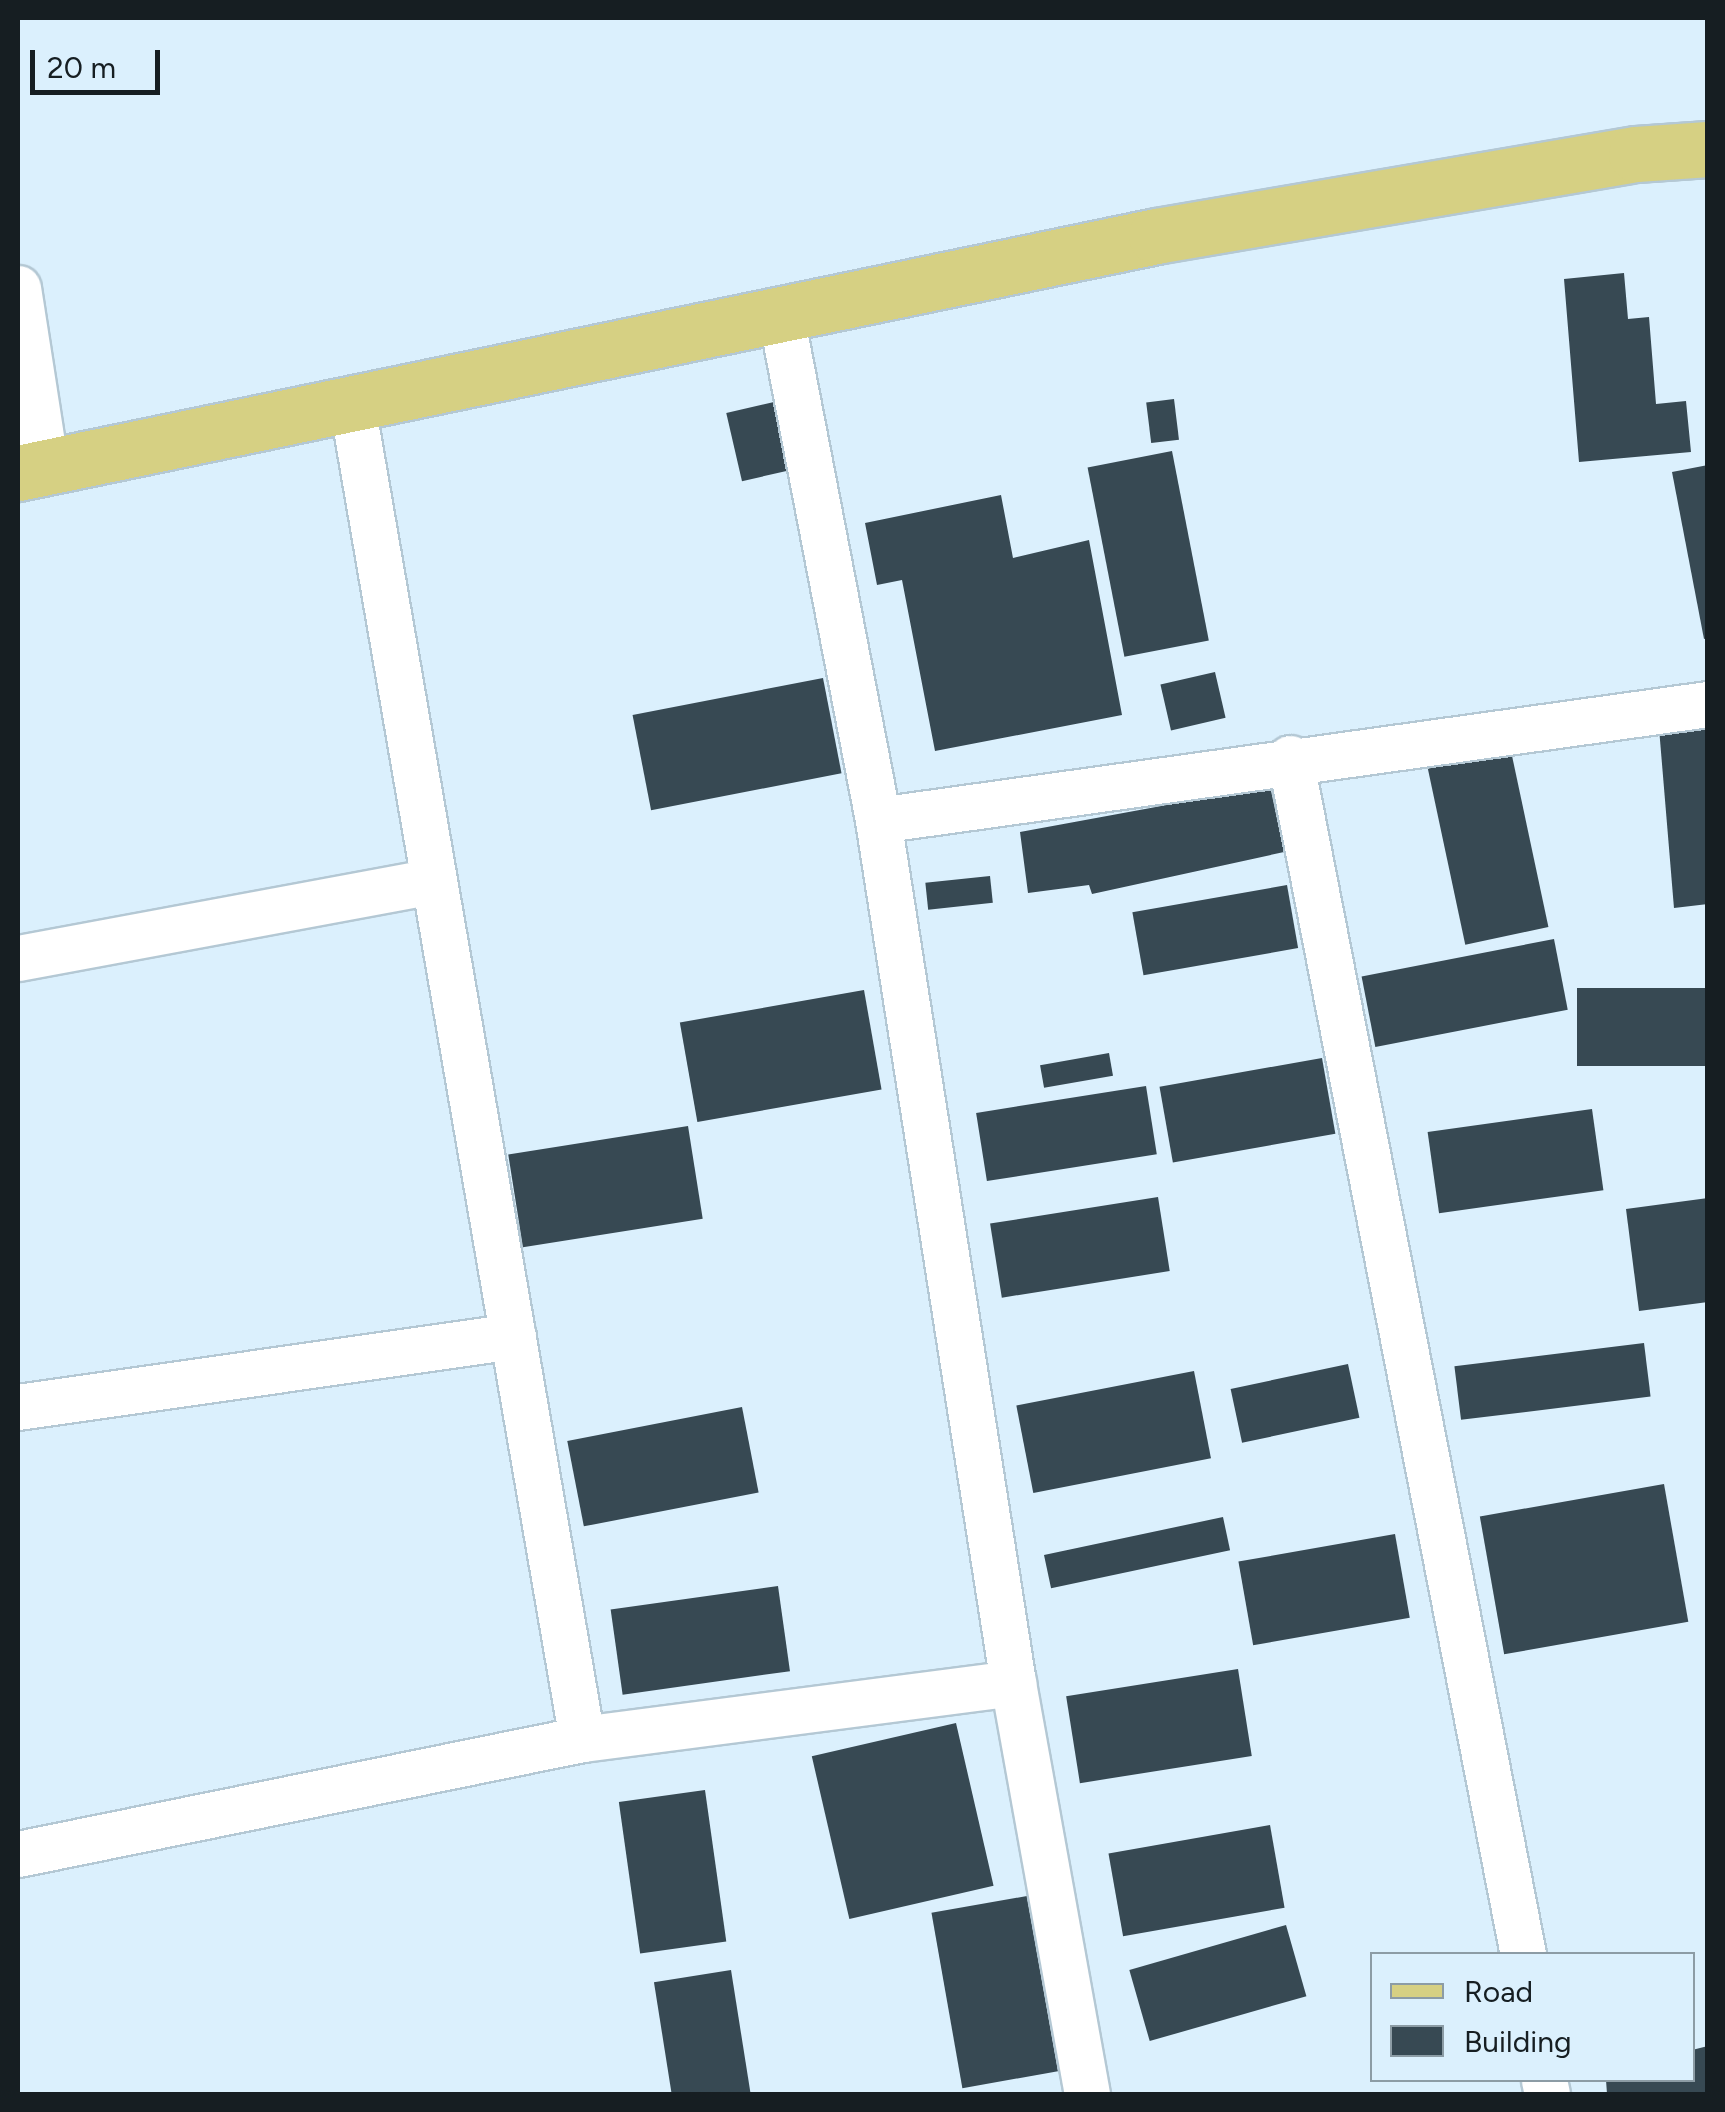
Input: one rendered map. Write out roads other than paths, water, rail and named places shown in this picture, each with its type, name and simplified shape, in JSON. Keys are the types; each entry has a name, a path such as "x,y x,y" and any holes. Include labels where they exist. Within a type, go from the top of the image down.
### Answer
{"main road":[{"path":"32,470 350,399 1156,236 1636,154 1708,149"}],"street":[{"path":"18,288 32,470"},
{"path":"780,311 878,820 1013,1683 1087,2094"},
{"path":"350,399 429,882 514,1336 582,1739"},
{"path":"878,820 1290,758 1708,704"},
{"path":"1290,758 1523,1952"},
{"path":"18,958 429,882"},
{"path":"18,1408 514,1336"},
{"path":"18,1854 582,1739 1013,1683"}]}
